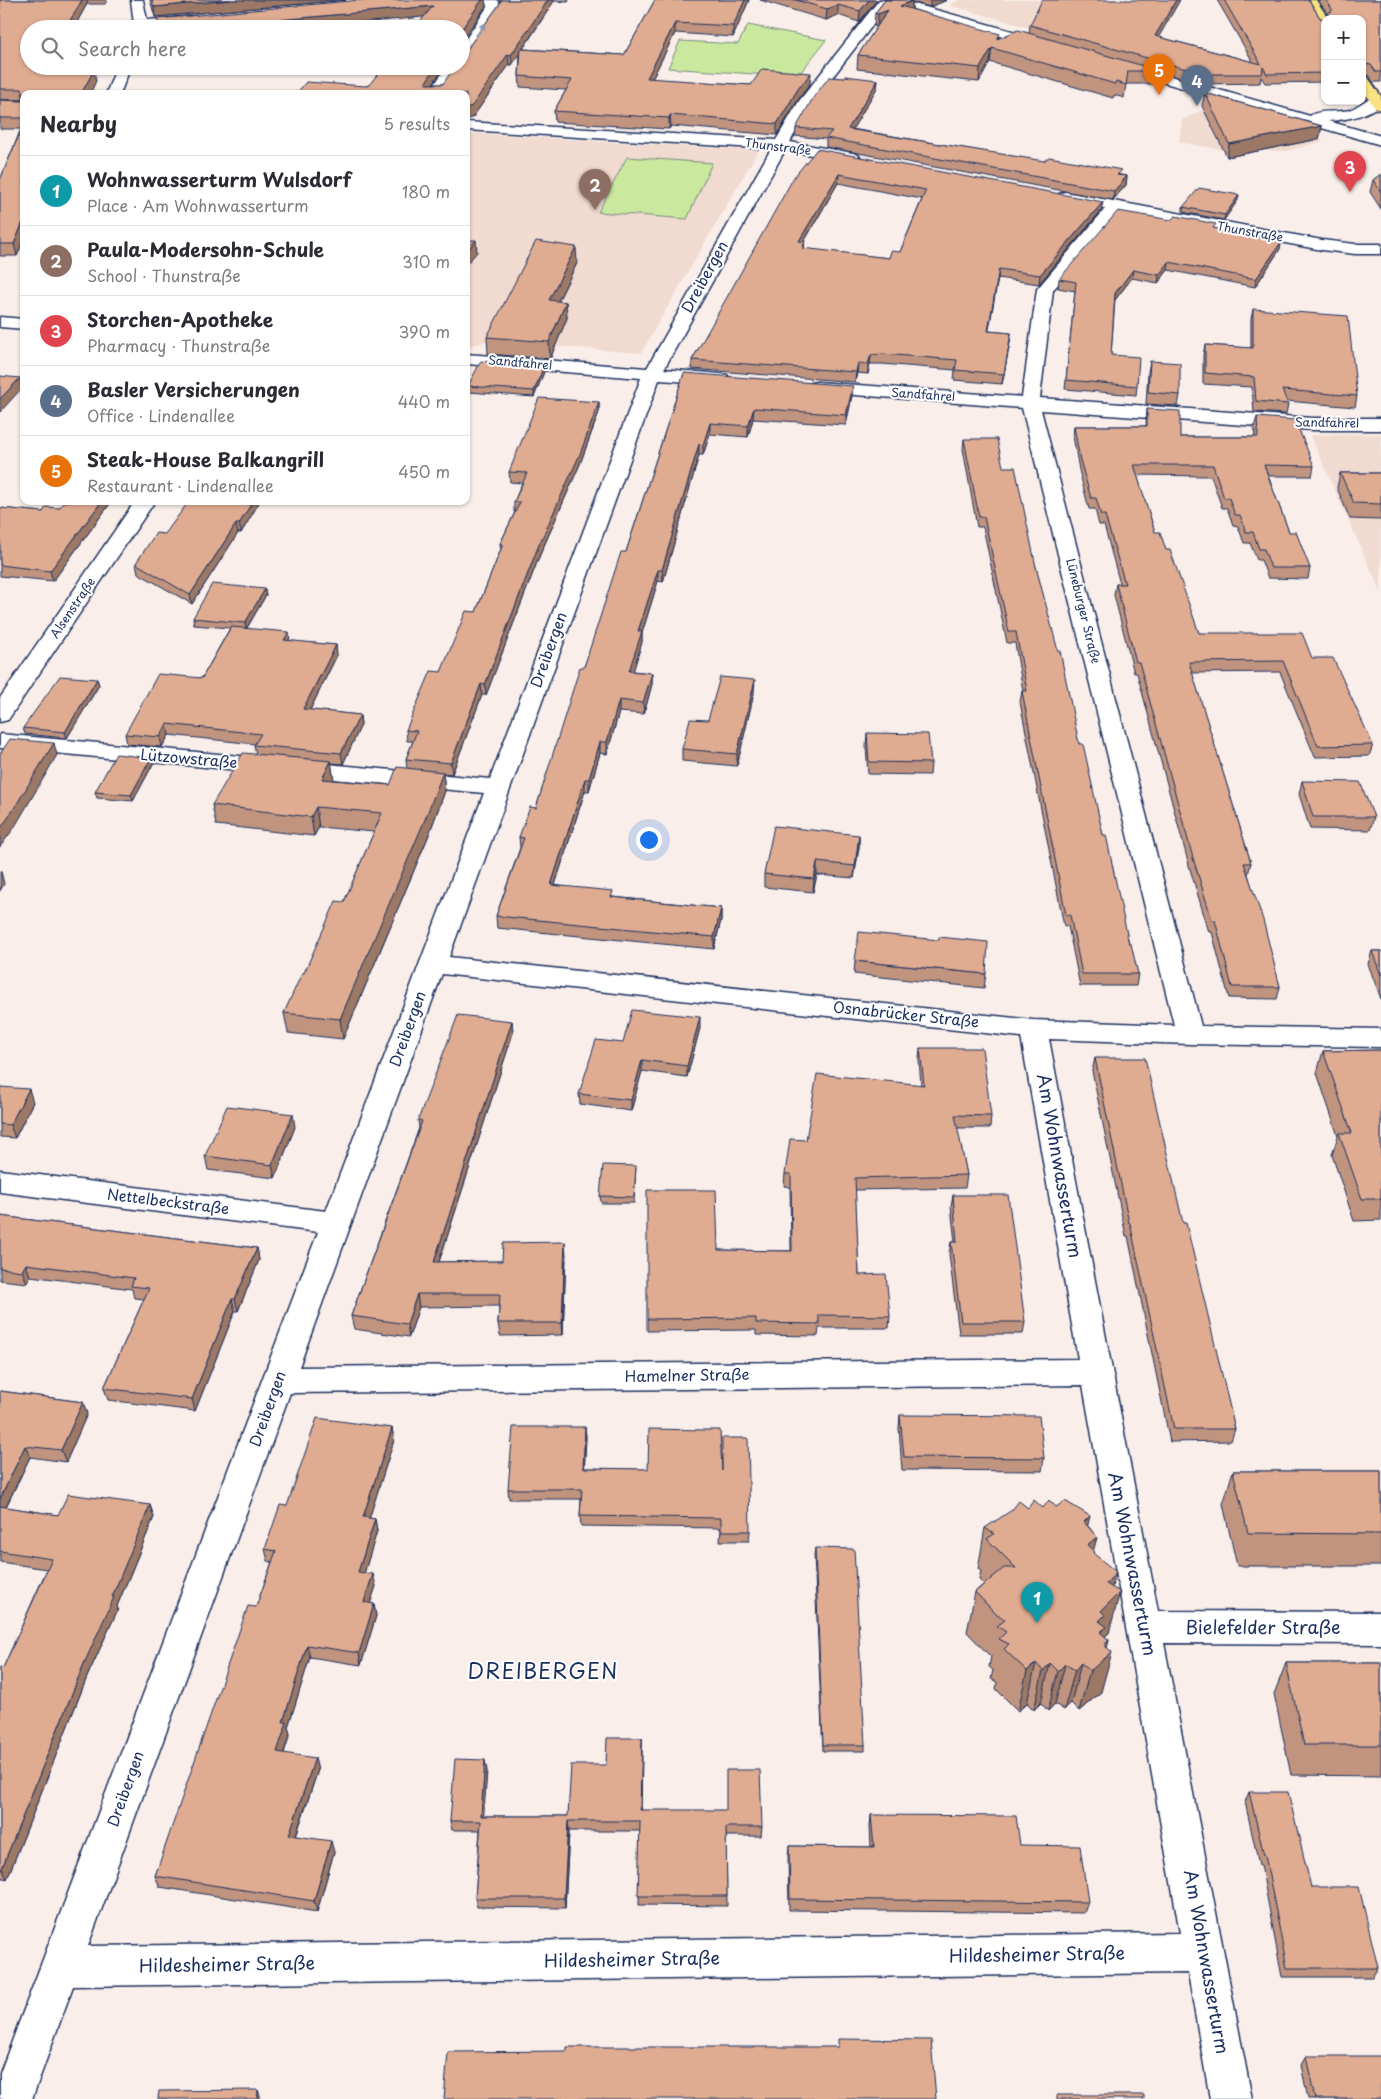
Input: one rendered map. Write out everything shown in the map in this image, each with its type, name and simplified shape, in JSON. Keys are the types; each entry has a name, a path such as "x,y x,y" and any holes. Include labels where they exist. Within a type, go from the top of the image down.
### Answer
{"main road":[{"path":"1310,0 1321,17"},
{"path":"1366,85 1379,103"}],"street":[{"path":"137,0 139,20"},
{"path":"470,43 495,6 490,0"},
{"path":"886,0 1059,48"},
{"name":"Dreibergen","path":"11,2099 652,374 804,104 886,0"},
{"path":"193,20 208,18"},
{"path":"1115,64 1381,141"},
{"path":"115,90 120,75"},
{"path":"438,90 448,75"},
{"path":"1298,116 1345,115 1379,103"},
{"name":"Thunstraße","path":"470,126 781,145 867,161"},
{"name":"Thunstraße","path":"1048,194 1322,245 1355,249 1381,248"},
{"name":"Lüneburger Straße","path":"1116,207 1045,289 1030,403 1190,1035"},
{"path":"0,322 20,322"},
{"name":"Sandfahrel","path":"470,359 738,380"},
{"name":"Sandfahrel","path":"796,385 1313,424 1381,424"},
{"name":"Alsenstraße","path":"0,716 143,505"},
{"name":"Lützowstraße","path":"0,741 498,787"},
{"name":"Osnabrücker Straße","path":"433,964 1033,1029 1190,1035 1381,1038"},
{"name":"Am Wohnwasserturm","path":"1033,1029 1231,2099"},
{"name":"Nettelbeckstraße","path":"0,1181 336,1223"},
{"name":"Hamelner Straße","path":"278,1380 1097,1372"},
{"name":"Bielefelder Straße","path":"1144,1628 1381,1628"},
{"name":"Hildesheimer Straße","path":"60,1966 1204,1954"}],"shaded area":[{"path":"959,0 1119,0 1073,40 949,5"},
{"path":"1208,107 1324,141 1286,151 1223,150 1179,142 1182,120"},
{"path":"470,133 758,151 641,353 487,341 470,346"},
{"path":"1381,434 1381,592 1310,435"}],"green space":[{"path":"748,25 826,40 797,77 668,68 680,41 738,44"},
{"path":"627,157 712,163 687,219 598,212"}],"building":[{"path":"0,0 82,0 70,20 20,20 20,75 91,75 83,90 0,89"},
{"path":"152,0 230,0 154,7"},
{"path":"360,0 482,0 468,20 421,20 433,6 278,20 157,19"},
{"path":"501,0 548,0 511,55 508,54 472,106 470,107 470,90 299,90 306,82 366,86 377,75 430,75 426,84 443,84 449,75 470,75 470,45"},
{"path":"655,0 745,0 733,26 675,23 647,78 751,85 762,69 811,73 798,89 777,124 670,115 669,118 554,111 572,80 519,76 521,49 624,55"},
{"path":"796,0 869,0 860,11 838,5 827,9"},
{"path":"885,0 912,1 900,6 1000,34 997,39 1018,30 1161,71 1128,71 1126,85 1116,82 1115,84 992,48 980,68 858,55 888,10 878,14 875,13"},
{"path":"1042,0 1176,0 1155,36 1261,64 1224,0 1309,0 1321,18 1321,73 1267,74 1263,67 1262,74 1204,74 1030,25"},
{"path":"1326,0 1381,0 1381,72 1376,72 1371,65 1366,64 1366,15 1329,15 1332,9"},
{"path":"845,76 878,80 848,129 1044,161 1049,157 1122,170 1117,175 1127,176 1114,191 826,138 832,131 796,128 813,98 829,77 844,78"},
{"path":"1205,93 1322,126 1229,144"},
{"path":"0,100 20,101 20,118 0,118"},
{"path":"20,132 20,230 14,244 0,244 0,180"},
{"path":"817,149 1103,202 1040,275 999,269 988,331 1011,333 1004,374 955,370 957,360 883,354 871,355 868,364 858,363 856,372 692,360 794,177","holes":["839,174 926,190 900,252 891,251 889,258 802,248 805,242 799,241"]},
{"path":"1381,174 1381,192 1373,180"},
{"path":"1199,188 1239,195 1225,215 1183,207"},
{"path":"1118,211 1171,220 1175,216 1216,224 1213,228 1282,241 1256,279 1169,262 1159,275 1133,270 1115,293 1111,355 1139,357 1137,386 1066,380 1076,282 1059,279"},
{"path":"470,240 476,240 470,247"},
{"path":"536,241 576,247 549,300 566,302 549,342 487,337"},
{"path":"1253,309 1348,316 1357,396 1282,390 1288,404 1256,401 1254,377 1205,373 1205,345 1253,348"},
{"path":"481,361 544,366 534,391 470,386 470,382"},
{"path":"1150,361 1180,363 1180,395 1148,392"},
{"path":"684,373 853,386 846,415 754,408 748,426 710,423 703,445 699,444 662,570 658,570 638,631 642,631 629,671 652,673 643,703 619,700 607,742 600,742 589,779 585,779 551,885 613,891 611,897 721,908 714,937 496,916 524,838 519,837 530,807 536,808 580,667 584,667 621,552 626,552"},
{"path":"0,376 20,378 0,399"},
{"path":"539,398 599,402 580,454 538,547 485,685 481,684 451,763 406,759 417,731 406,730 431,671 441,672 466,611 476,612 503,544 500,544 520,502 514,502 527,473 509,472"},
{"path":"1147,409 1180,411 1180,437 1258,437 1257,417 1295,420 1314,466 1264,465 1289,532 1296,532 1310,568 1271,568 1264,549 1259,549 1253,532 1246,532 1240,515 1235,515 1229,498 1224,498 1213,465 1134,465 1155,532 1160,532 1166,550 1170,550 1199,633 1302,633 1312,658 1333,658 1373,745 1318,746 1283,661 1189,662 1251,863 1244,863 1263,920 1280,987 1232,987 1215,920 1212,920 1193,858 1139,662 1136,662 1116,584 1125,584 1105,515 1101,515 1096,498 1091,498 1080,460 1074,426 1147,426"},
{"path":"964,439 997,439 1003,467 1015,467 1036,567 1058,651 1060,651 1079,744 1083,744 1103,835 1106,835 1129,944 1131,944 1138,974 1082,974 1070,915 1066,915 1022,691 1027,691 1016,632 1009,632 984,517 979,517"},
{"path":"1340,473 1381,473 1381,504 1354,503"},
{"path":"62,505 99,505 50,571 0,565 0,508 43,512 46,507 59,508"},
{"path":"186,505 251,505 190,595 136,563 156,533 165,534"},
{"path":"212,584 265,589 245,623 193,618"},
{"path":"231,627 289,632 284,640 336,645 303,709 360,715 341,753 254,745 261,734 167,724 160,737 125,734 158,674 202,678"},
{"path":"60,676 97,679 65,732 23,728"},
{"path":"720,677 755,680 737,754 682,749 690,719 708,720"},
{"path":"867,733 928,734 931,763 869,762"},
{"path":"10,739 54,743 0,829 0,754"},
{"path":"243,753 331,761 322,779 390,785 397,767 443,772 426,817 340,1019 284,1013 336,901 344,902 382,813 316,807 311,817 212,805"},
{"path":"116,754 151,758 131,795 95,792"},
{"path":"1302,781 1360,782 1374,817 1313,817"},
{"path":"774,826 859,835 855,866 817,862 814,879 764,874"},
{"path":"859,932 939,940 939,937 988,942 986,974 855,961"},
{"path":"1372,951 1381,951 1381,975"},
{"path":"632,1010 700,1017 687,1066 642,1060 631,1100 579,1094 596,1040 623,1043"},
{"path":"458,1015 512,1021 434,1262 502,1261 503,1243 565,1242 562,1323 498,1323 500,1294 417,1294 407,1324 351,1316 422,1121 418,1120"},
{"path":"920,1048 982,1048 991,1116 955,1115 967,1175 855,1178 859,1275 886,1274 890,1316 819,1315 819,1324 756,1323 756,1318 647,1319 647,1190 716,1190 718,1250 792,1251 791,1174 785,1174 790,1139 806,1140 817,1074 924,1085"},
{"path":"1381,1050 1381,1199 1362,1199 1339,1133 1352,1133 1323,1051"},
{"path":"1095,1058 1145,1058 1183,1223 1186,1223 1235,1429 1174,1429"},
{"path":"0,1087 29,1089 10,1125 0,1124"},
{"path":"227,1106 293,1114 272,1165 205,1156"},
{"path":"603,1165 636,1166 634,1197 600,1196"},
{"path":"953,1195 1008,1195 1025,1322 961,1322 951,1242 957,1242"},
{"path":"0,1216 257,1248 235,1299 232,1299 192,1399 104,1388 149,1288 131,1286 134,1278 26,1264 22,1271 0,1268"},
{"path":"0,1391 83,1402 61,1450 25,1446 0,1499"},
{"path":"900,1415 1039,1416 1044,1458 904,1457"},
{"path":"317,1418 392,1428 363,1517 375,1519 358,1572 373,1574 364,1602 374,1604 359,1653 307,1645 283,1722 287,1722 277,1752 315,1758 289,1835 331,1841 314,1901 155,1876 248,1606 256,1607 276,1551 265,1549 280,1505 287,1506"},
{"path":"513,1427 585,1427 583,1468 648,1469 649,1429 720,1430 722,1471 722,1438 748,1438 750,1531 721,1531 721,1518 580,1516 582,1489 508,1489"},
{"path":"1233,1471 1381,1471 1381,1534 1248,1533"},
{"path":"68,1494 150,1505 112,1597 114,1597 83,1666 2,1868 0,1868 0,1667 3,1668 52,1559 0,1551 0,1506 58,1515"},
{"path":"1034,1500 1043,1508 1049,1500 1056,1507 1065,1501 1090,1516 1084,1522 1097,1537 1087,1545 1095,1552 1093,1553 1116,1572 1106,1584 1120,1592 1101,1611 1105,1615 1099,1621 1107,1627 1100,1632 1109,1640 1104,1645 1112,1652 1090,1671 1081,1663 1075,1670 1065,1664 1058,1671 1050,1663 1043,1671 1036,1663 1027,1671 1004,1649 1009,1644 999,1639 1006,1632 997,1626 1005,1620 997,1615 975,1592 1004,1568 1016,1568 987,1539 994,1534 985,1528 1012,1510 1019,1501 1028,1508"},
{"path":"815,1548 854,1549 865,1745 823,1745"},
{"path":"1286,1663 1381,1663 1381,1745 1304,1745"},
{"path":"607,1738 642,1738 640,1810 726,1810 726,1770 760,1770 762,1827 726,1827 727,1896 638,1896 640,1821 568,1821 564,1898 475,1898 481,1821 450,1821 455,1759 485,1760 481,1816 568,1816 571,1765 606,1765"},
{"path":"1249,1792 1288,1792 1311,1887 1359,1887 1378,1968 1287,1968 1265,1855"},
{"path":"871,1815 1016,1816 1020,1845 1080,1846 1088,1902 790,1899 789,1846 874,1847"},
{"path":"838,2039 931,2040 936,2099 444,2099 448,2052 567,2051 567,2047 838,2047"},
{"path":"1306,2056 1381,2056 1381,2099 1315,2099"},
{"path":"258,2090 257,2099 158,2099 159,2091"},
{"path":"1057,2095 1144,2095 1144,2099 1057,2099"}],"place":[{"name":"Steak-House Balkangrill","path":"1159,95"},
{"name":"Basler Versicherungen","path":"1197,106"},
{"name":"Storchen-Apotheke","path":"1350,192"},
{"name":"Paula-Modersohn-Schule","path":"595,210"},
{"name":"Wohnwasserturm Wulsdorf","path":"1037,1623"}],"district":[{"name":"DREIBERGEN","path":"543,1672"}]}
